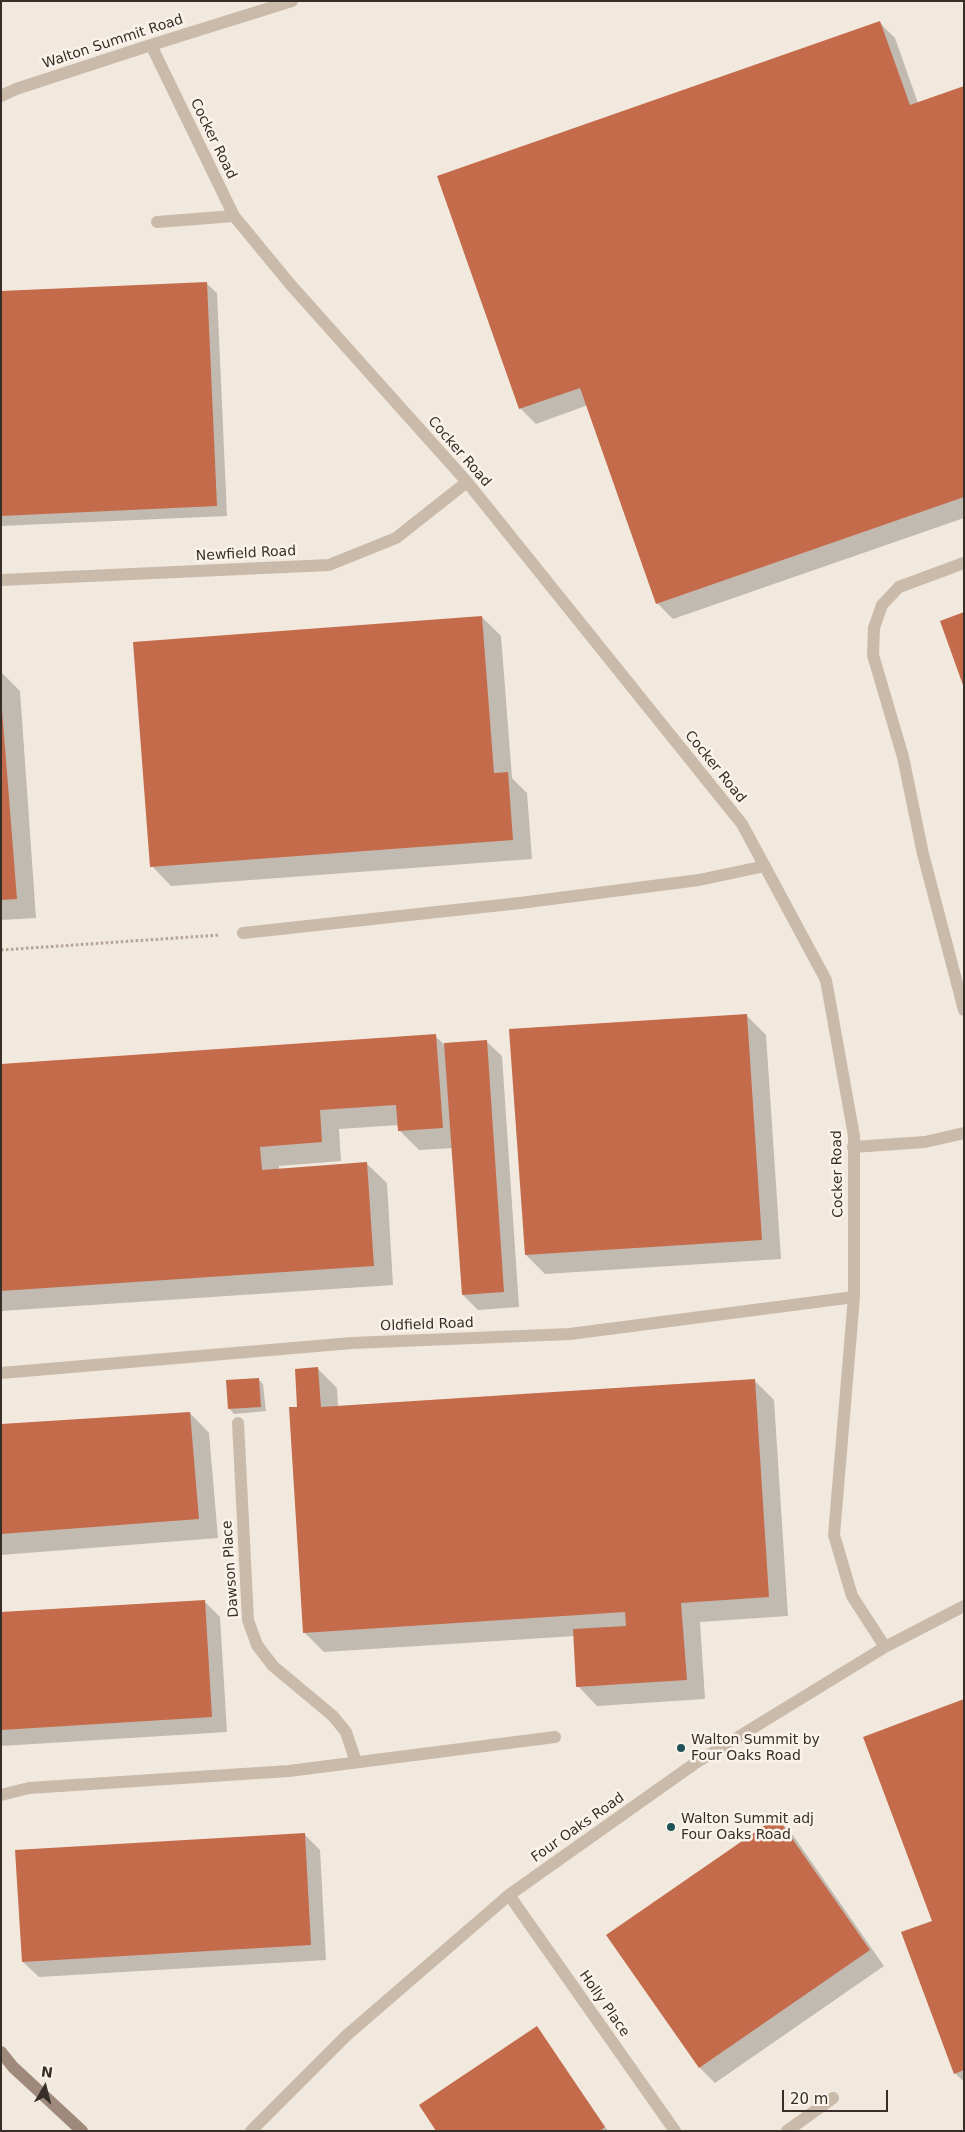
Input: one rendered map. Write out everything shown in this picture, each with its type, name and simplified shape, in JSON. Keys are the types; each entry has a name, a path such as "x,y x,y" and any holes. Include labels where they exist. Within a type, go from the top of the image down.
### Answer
{"street":[{"name":"Walton Summit Road","path":"1,96 16,89 292,1"},
{"name":"Cocker Road","path":"151,45 234,216 290,284 467,482 742,824 826,980 854,1136 854,1297 834,1535 852,1596 885,1647"},
{"path":"157,222 234,216"},
{"name":"Newfield Road","path":"1,580 329,565 396,538 467,482"},
{"path":"964,563 899,587 882,605 874,628 873,655 903,757 923,854 964,1010"},
{"path":"243,934 520,903 699,880 764,866"},
{"path":"853,1147 925,1142 964,1132"},
{"name":"Oldfield Road","path":"1,1373 352,1343 570,1334 854,1297"},
{"name":"Dawson Place","path":"238,1424 248,1620 256,1645 273,1666 333,1716 346,1732 356,1762"},
{"name":"Four Oaks Road","path":"251,2131 347,2035 509,1895 694,1764 885,1647 964,1606"},
{"path":"1,1795 29,1788 289,1771 555,1737"},
{"name":"Holly Place","path":"509,1895 675,2131"},
{"path":"1,2052 13,2067 82,2131"},
{"path":"787,2131 833,2098"}],"path":[{"path":"1,950 243,934"}],"building":[{"path":"880,21 910,105 964,86 964,497 656,604 580,388 519,409 437,176"},
{"path":"207,282 217,506 1,516 1,291"},
{"path":"964,612 964,688 940,621"},
{"path":"482,616 494,773 508,772 513,840 150,867 133,642"},
{"path":"1,697 17,899 1,900"},
{"path":"747,1014 762,1240 525,1255 509,1029"},
{"path":"436,1034 443,1128 398,1131 396,1105 320,1110 322,1142 260,1147 262,1170 367,1162 374,1266 1,1291 1,1064"},
{"path":"487,1040 504,1292 462,1295 444,1043"},
{"path":"318,1367 321,1407 755,1379 769,1597 681,1603 687,1680 576,1687 573,1629 626,1626 625,1612 303,1633 289,1407 297,1407 295,1369"},
{"path":"259,1378 261,1407 228,1409 226,1380"},
{"path":"190,1412 199,1519 1,1534 1,1424"},
{"path":"205,1600 212,1717 1,1730 1,1612"},
{"path":"964,1699 964,2070 954,2074 901,1932 932,1921 863,1737"},
{"path":"777,1817 870,1950 699,2068 606,1935"},
{"path":"305,1833 311,1945 22,1962 15,1850"},
{"path":"537,2026 605,2127 600,2131 436,2131 419,2105"}],"place":[{"name":"Walton Summit by Four Oaks Road","path":"681,1748"},
{"name":"Walton Summit adj Four Oaks Road","path":"671,1827"}]}
